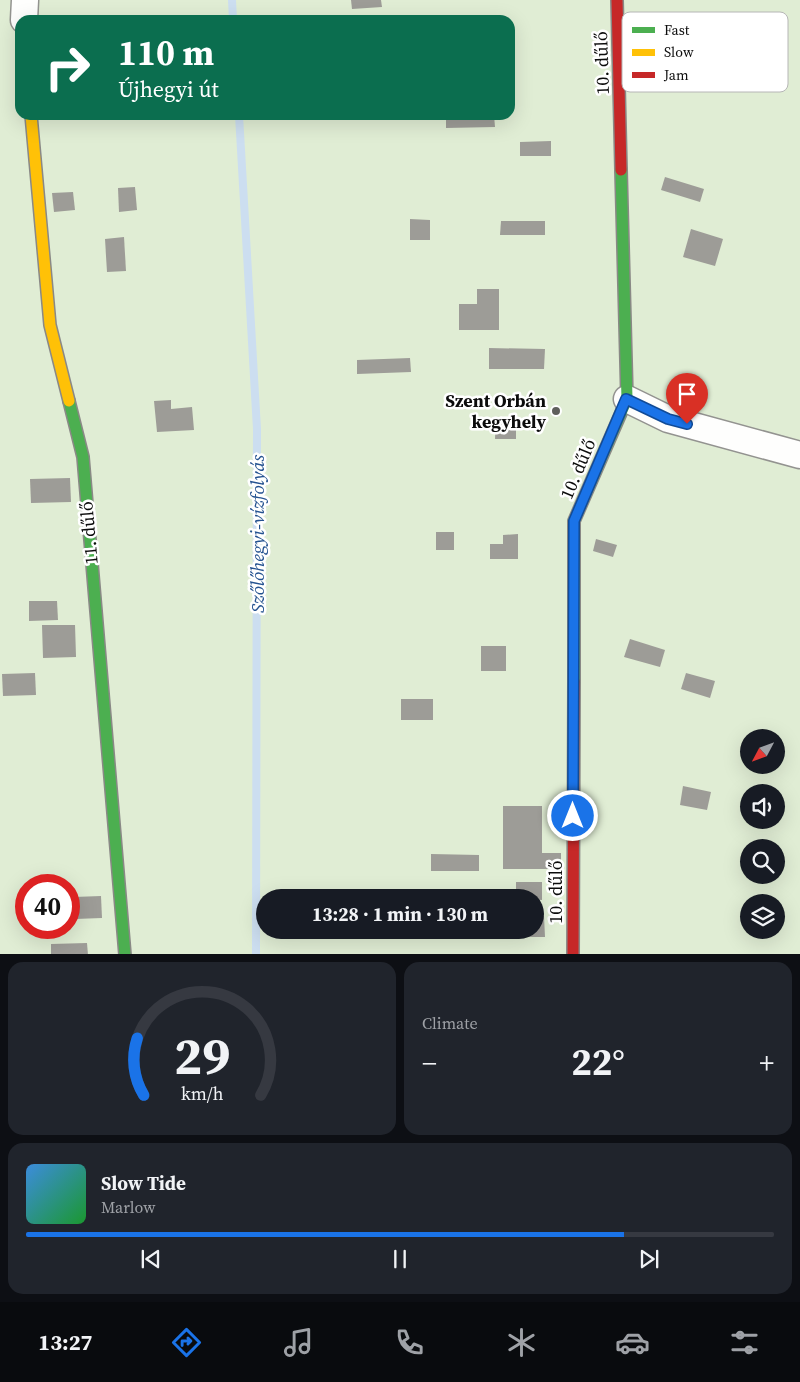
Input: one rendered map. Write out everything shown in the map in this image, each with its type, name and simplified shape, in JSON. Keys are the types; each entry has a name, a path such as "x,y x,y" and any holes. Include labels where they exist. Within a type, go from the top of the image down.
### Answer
{"street":[{"path":"24,0 24,15"},
{"name":"10. dűlő","path":"573,954 574,521 626,399 617,0"},
{"name":"11. dűlő","path":"31,120 50,326 83,458 125,954"},
{"path":"626,399 668,419 800,455"}],"green space":[{"path":"0,0 800,0 800,954 0,954"}],"building":[{"path":"351,0 381,0 382,7 352,9"},
{"path":"446,120 494,120 495,127 446,128"},
{"path":"551,141 551,156 520,156 520,142"},
{"path":"665,177 704,189 700,202 661,190"},
{"path":"135,187 137,210 119,212 118,188"},
{"path":"73,192 75,210 54,212 52,193"},
{"path":"410,219 430,220 430,240 410,240"},
{"path":"501,221 545,221 545,235 500,235"},
{"path":"691,229 723,239 715,266 683,257"},
{"path":"124,237 126,271 107,272 105,239"},
{"path":"477,289 499,289 499,330 459,330 459,304 477,304"},
{"path":"489,348 545,349 544,369 489,369"},
{"path":"410,358 411,372 357,374 357,360"},
{"path":"171,400 171,409 192,407 194,430 157,432 154,401"},
{"path":"496,417 516,417 516,439 495,439"},
{"path":"70,478 71,502 31,503 30,479"},
{"path":"436,532 454,532 454,550 436,550"},
{"path":"518,534 518,559 490,559 490,544 503,544 503,535"},
{"path":"596,539 617,545 613,557 593,551"},
{"path":"29,601 57,601 58,620 29,621"},
{"path":"42,625 75,625 76,657 43,658"},
{"path":"630,639 665,650 660,667 624,657"},
{"path":"481,646 506,646 506,671 481,671"},
{"path":"35,673 36,695 3,696 2,674"},
{"path":"686,673 715,681 710,698 681,689"},
{"path":"401,699 433,699 433,720 401,720"},
{"path":"683,786 711,792 707,810 680,805"},
{"path":"503,806 542,806 542,853 561,853 561,869 503,869"},
{"path":"431,854 479,855 479,871 431,871"},
{"path":"516,882 542,882 542,889 516,889"},
{"path":"101,896 102,918 80,919 80,897"},
{"path":"87,943 88,954 51,954 51,944"}],"waterway":[{"name":"Szőlőhegyi-vízfolyás","path":"232,0 233,15"},
{"name":"Szőlőhegyi-vízfolyás","path":"239,120 257,429 256,954"}],"traffic: fast":[{"path":"574,681 574,521 627,399 621,170"},
{"path":"69,401 83,457 125,954"}],"traffic: slow":[{"path":"31,120 50,325 69,401"}],"traffic: jam":[{"path":"617,0 621,170"},
{"path":"573,954 574,681"}],"place":[{"name":"Szent Orbán kegyhely","path":"556,411"}],"route":[{"path":"573,816 574,521 626,399 668,419 687,424"}]}
